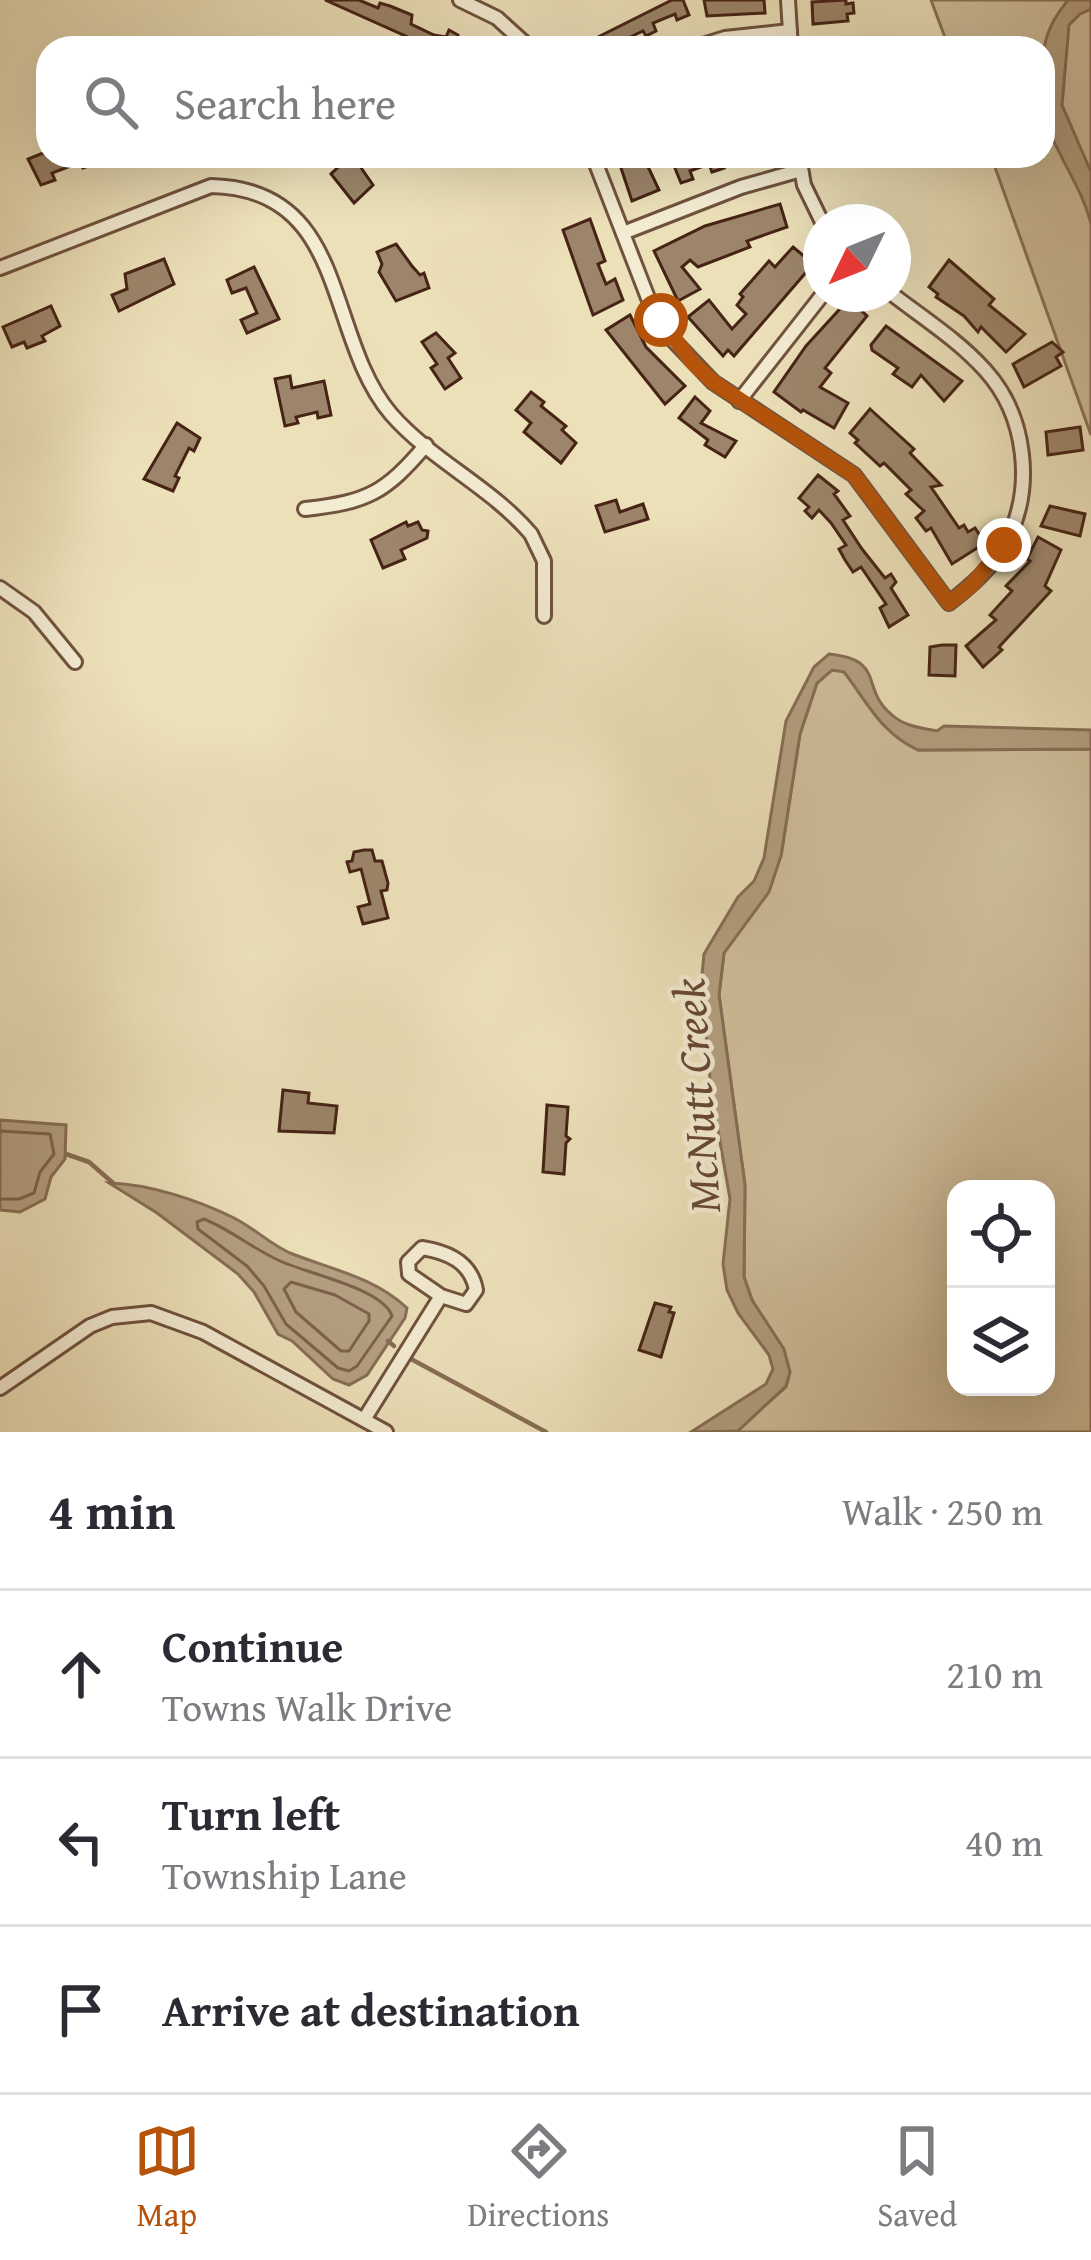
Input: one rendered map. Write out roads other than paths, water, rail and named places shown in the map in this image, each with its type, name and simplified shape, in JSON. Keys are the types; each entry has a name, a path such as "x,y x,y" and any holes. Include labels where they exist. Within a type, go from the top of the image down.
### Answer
{"street":[{"path":"460,0 493,16 516,36"},
{"path":"493,16 503,0"},
{"path":"788,0 790,36"},
{"path":"744,36 790,31"},
{"path":"597,168 648,298 674,340 713,382 854,475 949,603 988,568 1011,531 1022,487 1020,439 1013,413 987,372 911,310"},
{"path":"623,233 788,168"},
{"path":"802,168 815,204"},
{"path":"0,268 182,194 224,186 263,194 285,208 318,246 380,398 405,428 531,534 544,561 544,616"},
{"path":"740,401 809,312"},
{"path":"305,509 352,504 375,495 426,445"},
{"path":"0,588 34,611 76,662"},
{"path":"422,1248 456,1258 474,1278 476,1290 466,1304 441,1296 409,1274 408,1262 422,1248"},
{"path":"365,1418 441,1296"},
{"path":"0,1388 89,1326 112,1317 151,1313 202,1332 386,1432"}],"water":[{"path":"1068,0 1091,0 1091,9 1069,25 1062,105 1091,172 1091,224 1055,143 1055,36 1047,36"},
{"path":"829,654 859,662 882,705 907,724 937,731 944,726 1091,730 1091,749 918,750 885,726 844,672 832,670 817,683 800,734 781,856 769,892 724,953 719,995 745,1185 744,1277 752,1300 784,1349 790,1372 786,1386 738,1431 691,1432 766,1384 773,1369 727,1290 723,1264 730,1199 706,1033 698,1018 704,954 738,897 754,881 764,858 786,721 814,667"},
{"path":"0,1120 66,1125 65,1159 51,1177 45,1199 20,1212 0,1210"},
{"path":"109,1183 157,1190 220,1211 290,1253 394,1297 407,1308 405,1318 367,1375 349,1385 333,1379 278,1334 238,1274"}],"waterway":[{"path":"66,1154 89,1162 113,1183"},
{"path":"388,1341 394,1346"},
{"path":"411,1359 546,1432"}],"water label":[{"name":"McNutt Creek","path":"696,1096"}]}
